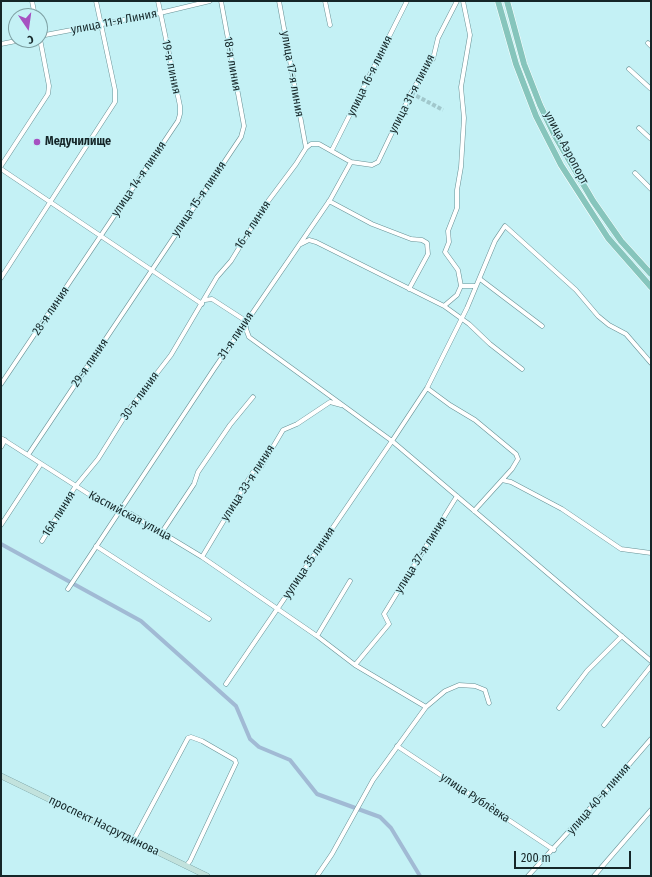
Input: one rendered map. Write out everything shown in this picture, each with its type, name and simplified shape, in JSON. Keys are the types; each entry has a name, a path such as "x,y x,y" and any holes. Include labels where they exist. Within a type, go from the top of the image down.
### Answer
{"main road":[{"name":"улица Аэропорт","path":"498,1 516,64 536,116 560,165 608,238 651,287"},
{"name":"улица Аэропорт","path":"507,1 524,64 540,105 555,136 593,201 621,241 651,274"},
{"name":"проспект Насрутдинова","path":"1,776 207,876"}],"street":[{"path":"1,278 115,102 115,90 96,1"},
{"name":"19-я линия","path":"158,1 180,106 178,121"},
{"name":"улица 11-я Линия","path":"48,36 210,1"},
{"name":"18-я линия","path":"221,1 244,126"},
{"name":"улица 17-я линия","path":"279,1 306,148"},
{"path":"325,1 330,25"},
{"name":"улица 16-я линия","path":"332,150 407,1"},
{"name":"улица 31-я линия","path":"351,162 372,165 380,159 411,93 429,62 433,59 436,45 457,1"},
{"path":"444,306 457,295 460,286 458,270 445,252 448,242 448,231 457,208 457,190 461,167 464,118 461,87 470,35 463,1"},
{"path":"42,48 49,86 48,94 1,167 100,237 203,303 212,299 246,321 246,329 249,337 392,441 651,661"},
{"path":"629,69 651,89"},
{"name":"улица 14-я линия","path":"100,237 178,121"},
{"name":"улица 15-я линия","path":"151,270 241,138 244,126"},
{"path":"638,128 651,139"},
{"path":"306,148 316,143 332,150 351,162"},
{"name":"16-я линия","path":"203,303 217,277 231,261 266,204 306,148"},
{"name":"31-я линия","path":"68,589 246,321 329,201 351,162"},
{"path":"635,173 651,189"},
{"path":"329,201 372,224 411,239 422,240 427,243 428,254 409,289"},
{"name":"уулица 35 линия","path":"226,684 427,388 480,279 495,241 506,226 576,290 598,316 609,325 626,334 651,364"},
{"name":"28-я линия","path":"1,384 100,237"},
{"path":"298,246 305,241 313,240 444,306 522,369"},
{"name":"29-я линия","path":"28,455 151,270"},
{"path":"480,279 542,326"},
{"path":"460,286 476,286"},
{"name":"30-я линия","path":"76,487 98,459 130,408 171,355 203,303"},
{"path":"427,388 450,405 475,420 516,454 518,459 502,480 474,511"},
{"path":"162,532 194,484 198,472 230,425 253,397"},
{"name":"улица 33-я линия","path":"202,557 253,472 261,467 283,430 297,424 330,402 345,406"},
{"name":"Каспийская улица","path":"1,438 112,509 131,514 202,557 278,608 355,665 426,707"},
{"path":"1,447 5,440"},
{"path":"1,525 42,464"},
{"path":"502,480 512,482 562,509 621,549 651,553"},
{"name":"16А линия","path":"42,540 76,487"},
{"name":"улица 37-я линия","path":"355,665 389,624 384,614 457,496"},
{"path":"96,546 209,619"},
{"path":"317,636 350,581"},
{"path":"559,708 587,671 622,636"},
{"path":"604,725 651,666"},
{"path":"317,876 332,854 373,780 426,707 445,691 459,685 475,686 485,690 489,703"},
{"path":"133,841 188,738 191,737 202,741 236,763 190,861 186,866"},
{"name":"улица 40-я линия","path":"528,876 554,850 651,739"},
{"name":"улица Рублёвка","path":"397,746 554,850"},
{"path":"594,876 651,810"}],"waterway":[{"path":"1,544 141,621 236,706 250,739 259,747 290,760 317,794 380,817 391,828 420,876"}],"tunnel":[{"path":"411,93 443,110"}],"place":[{"name":"Медучилище","path":"37,142"}]}
